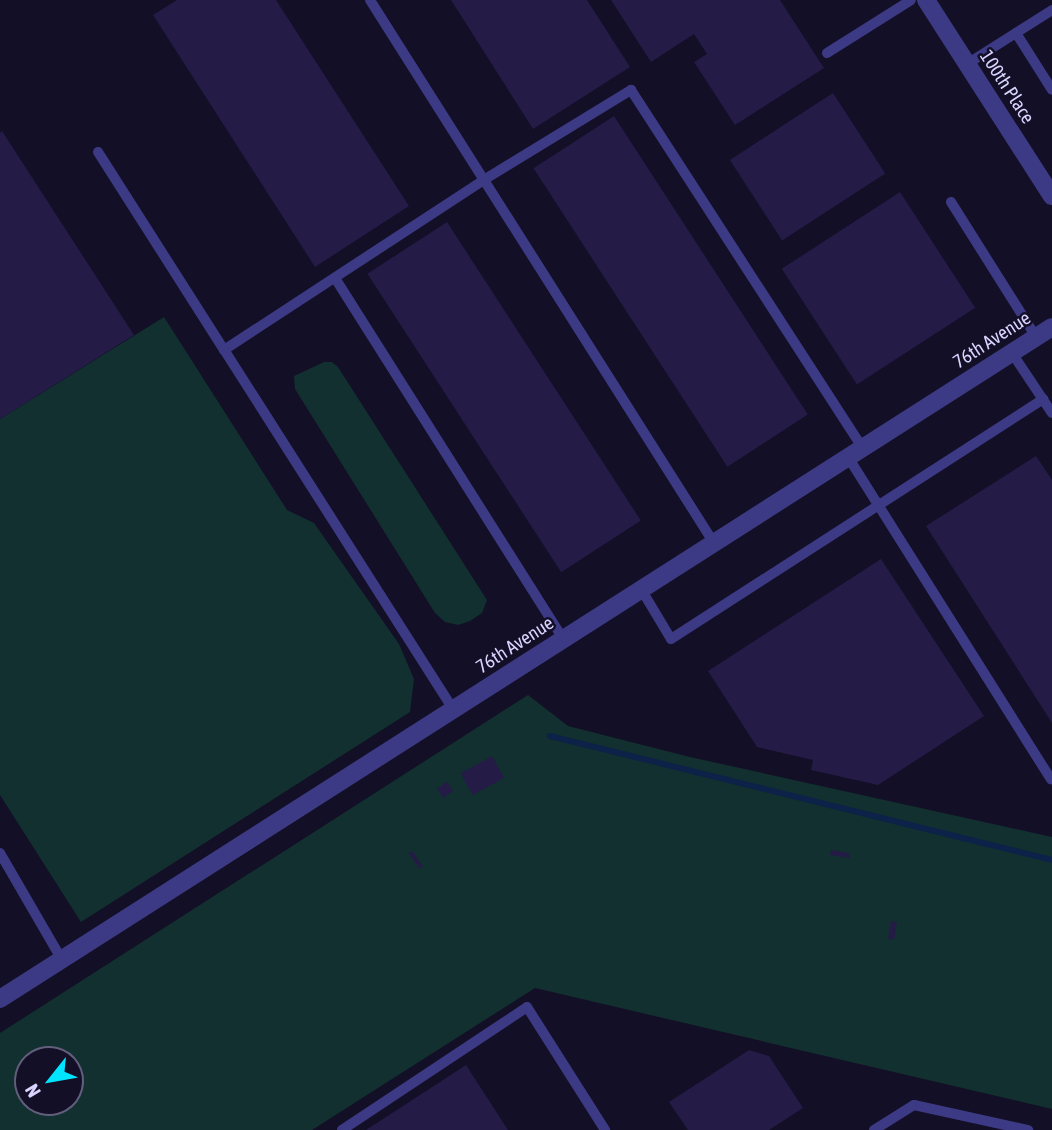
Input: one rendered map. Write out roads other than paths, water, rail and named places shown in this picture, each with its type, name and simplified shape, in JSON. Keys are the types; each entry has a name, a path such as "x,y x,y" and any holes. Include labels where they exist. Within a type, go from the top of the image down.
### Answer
{"street":[{"name":"100th Place","path":"926,0 1052,196"},
{"name":"76th Avenue","path":"0,999 1052,327"}],"lane":[{"path":"370,0 482,181 714,543"},
{"path":"827,53 911,0"},
{"path":"967,64 1052,10"},
{"path":"1016,33 1052,90"},
{"path":"224,350 482,181 631,90 855,453 877,506 1051,779"},
{"path":"98,152 453,709"},
{"path":"951,202 1036,337"},
{"path":"335,278 563,639"},
{"path":"1012,352 1052,413"},
{"path":"641,589 671,639 1043,399"},
{"path":"0,853 62,960"},
{"path":"342,1130 527,1007 605,1130"},
{"path":"874,1130 914,1105 1028,1130"}],"waterway":[{"path":"550,736 1052,860"}]}
